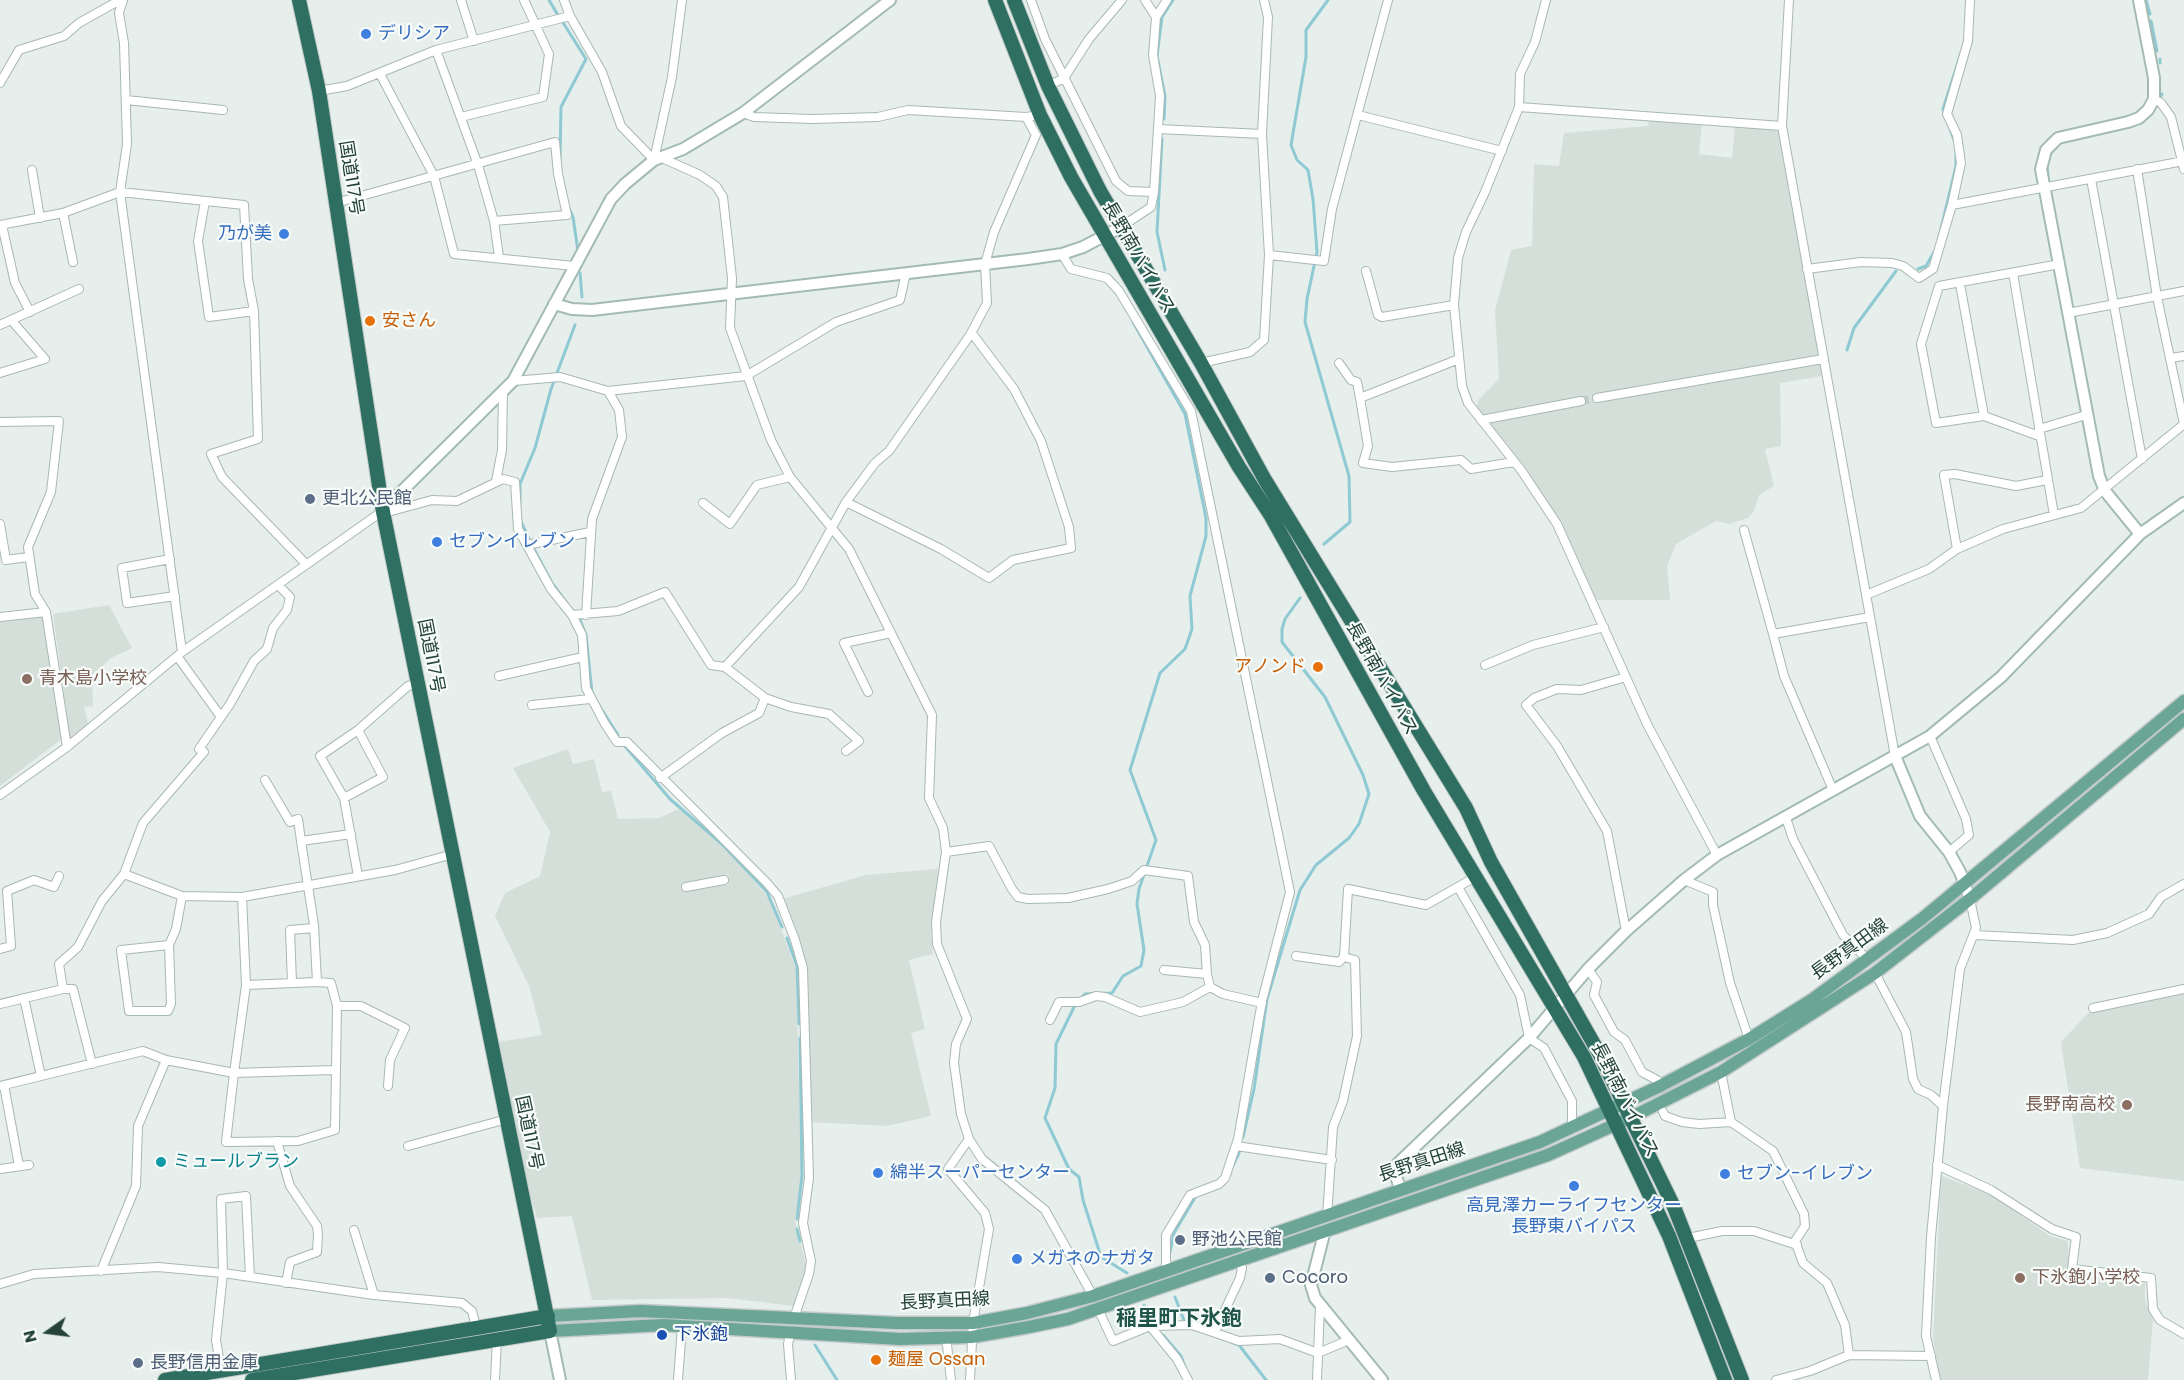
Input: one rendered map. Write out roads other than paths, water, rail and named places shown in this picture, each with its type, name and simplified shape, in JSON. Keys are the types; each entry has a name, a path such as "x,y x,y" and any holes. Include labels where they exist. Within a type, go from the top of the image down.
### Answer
{"highway":[{"name":"国道117号","path":"299,0 319,91 383,512 550,1330"},
{"name":"長野南バイパス","path":"995,0 1033,116 1239,467 1271,516 1388,728 1555,1008 1611,1110 1689,1283 1725,1380"},
{"name":"長野南バイパス","path":"1014,0 1048,86 1121,227 1201,363 1265,480 1466,808 1491,862 1567,993 1632,1117 1688,1238 1742,1380"},
{"path":"172,1379 548,1316"},
{"path":"252,1380 309,1375 497,1337 550,1330"}],"main road":[{"name":"長野真田線","path":"548,1316 641,1311 897,1323 973,1323 1027,1313 1093,1296 1400,1188 1504,1155 1572,1129 1660,1086 1749,1040 1813,999 1868,960 1964,883 2184,701"},
{"name":"長野真田線","path":"550,1330 663,1324 900,1339 972,1337 1068,1319 1519,1165 1632,1117 1721,1072 1875,973 1970,899 2184,720"}],"street":[{"path":"0,83 19,50 64,36 79,23 121,0"},
{"path":"121,0 119,14 124,43 127,144 120,192 175,596 180,654 221,717"},
{"path":"461,0 474,41"},
{"path":"461,117 543,97 549,54 524,0"},
{"path":"564,0 570,16 602,72 621,126 658,159 700,175 716,186 723,197 732,278 730,328 771,440 790,477 849,549 932,715 929,798 943,828 946,852 936,922 937,944 967,1019 956,1044 954,1063 961,1114 969,1139 982,1159 1045,1210 1093,1296"},
{"path":"658,159 682,0"},
{"path":"383,512 391,497 398,495 513,381 611,199 658,159 683,149 743,113 890,0"},
{"path":"1031,0 1045,39 1116,181 1128,191 1154,192"},
{"path":"1048,86 1064,78 1089,39 1122,0"},
{"path":"1145,0 1156,17"},
{"path":"554,304 573,309 592,310 730,296 1062,254 1105,237 1145,214 1151,207 1160,96 1153,55 1156,17 1167,0"},
{"path":"1201,363 1250,351 1264,340 1269,255 1262,134 1268,17 1264,0"},
{"path":"1269,255 1324,261 1332,209 1388,0"},
{"path":"1546,0 1535,42 1520,74 1519,107 1466,232 1458,258 1455,304 1462,386 1468,403 1514,462 1557,524 1647,724 1716,855"},
{"path":"1789,0 1782,126 1895,756 1920,816 1949,852 1964,883 1976,918 1975,935 1960,969 1937,1165 1926,1325 1936,1380"},
{"path":"1807,268 1861,262 1892,263 1903,266 1919,278 1933,269 1952,205 1961,163 1958,135 1947,114 1968,41 1970,0"},
{"path":"2139,0 2154,78 2154,99 2148,110 2139,118 2058,138 2046,150 2043,160 2044,187 2099,476 2105,491 2140,534"},
{"path":"319,91 347,86 436,50 535,27 570,16"},
{"path":"436,50 478,165 494,221 499,257"},
{"path":"380,74 434,176 454,254 574,266"},
{"path":"1952,205 2137,169 2184,164 2171,117 2161,103 2154,99"},
{"path":"126,100 223,110"},
{"path":"1519,107 1782,126"},
{"path":"725,668 799,587 846,502 875,463 889,451 970,335 987,303 985,264 994,232 1036,135 1033,116 908,110 878,117 813,119 754,117 743,113"},
{"path":"1358,115 1502,151"},
{"path":"1158,129 1262,134"},
{"path":"336,203 555,142 558,174 567,215 494,221"},
{"path":"1866,595 1929,569 1958,549 2002,529 2081,508 2105,491 2184,424 2157,297 2137,169"},
{"path":"32,170 40,218"},
{"path":"2091,179 2142,459"},
{"path":"30,312 15,283 1,225 63,213 120,192 244,205 248,279 255,310 258,439 211,454 222,477 306,564"},
{"path":"205,201 198,241 209,317 255,310"},
{"path":"63,213 73,261"},
{"path":"1062,254 1071,269 1107,278 1119,291 1191,411 1290,892 1262,1003 1236,1146 1225,1178 1219,1184 1190,1195 1166,1234 1166,1271"},
{"path":"2060,264 1939,286 1921,344 1936,423 1984,417 2039,432 2086,415"},
{"path":"1366,271 1378,315 1382,317 1455,304"},
{"path":"513,381 554,377 608,392 746,376 836,322 900,300 906,273"},
{"path":"2013,273 2054,515"},
{"path":"1960,284 1984,417"},
{"path":"0,325 79,289"},
{"path":"2068,313 2184,291"},
{"path":"0,373 45,359 12,321"},
{"path":"846,502 941,549 989,578 1013,560 1071,548 1069,527 1041,441 1014,389 974,336 970,335"},
{"path":"2170,358 2184,356"},
{"path":"1360,398 1459,359"},
{"path":"1597,398 1823,359"},
{"path":"1339,363 1351,380 1357,382 1368,446 1363,463 1392,467 1461,460 1471,469 1514,462"},
{"path":"496,481 502,450 503,390"},
{"path":"586,615 590,532 594,511 622,437 619,410 608,392"},
{"path":"1481,420 1581,400"},
{"path":"0,422 59,421 51,492 28,547 28,557 35,594 46,612 67,747"},
{"path":"1958,549 1944,475 1955,474 2016,486 2048,480"},
{"path":"703,503 730,524 757,485 790,477"},
{"path":"0,795 67,747 180,654 383,512 432,500 457,501 496,481 503,479 515,482 516,522 551,589 572,615 582,635 590,699 617,742 627,742 660,778 724,837 778,896 803,968 809,1178 803,1223 811,1261 794,1318"},
{"path":"1400,1188 1393,1168 1529,1038 1588,969 1626,930 1716,855 1930,736 2001,677 2140,534 2184,503"},
{"path":"0,524 6,560 28,557"},
{"path":"1744,530 1784,676 1833,790"},
{"path":"527,545 590,532"},
{"path":"170,559 122,568 123,580 127,603 175,596"},
{"path":"63,989 59,964 78,948 102,901 124,874 143,823 204,752 199,748 221,717 254,662 267,649 273,628 286,610 290,597 278,585"},
{"path":"572,615 618,611 664,592 711,665 725,668 765,698 791,707 829,714 860,741 846,751"},
{"path":"0,617 46,612"},
{"path":"1773,634 1870,617"},
{"path":"1485,665 1533,645 1604,627"},
{"path":"868,692 844,643 891,633"},
{"path":"499,676 583,657"},
{"path":"1626,677 1581,690 1557,688 1534,698 1526,705 1557,746 1607,831 1626,930"},
{"path":"357,876 344,798 320,756 358,730 408,686 417,683"},
{"path":"660,778 722,733 759,713 765,698"},
{"path":"532,705 590,699"},
{"path":"344,798 383,777 358,730"},
{"path":"1930,736 1966,819 1969,834 1949,852"},
{"path":"265,780 290,822 298,819 314,928 316,982"},
{"path":"1786,818 1793,839 1843,935 1868,960"},
{"path":"302,841 351,834"},
{"path":"946,852 989,846 1012,889 1018,897 1028,899 1068,898 1108,889 1132,882 1144,870 1188,876 1194,922 1205,945 1210,987 1223,994 1262,1003"},
{"path":"124,874 182,896 242,897 395,870 453,854"},
{"path":"0,949 11,946 7,891 34,880 54,886 59,876"},
{"path":"1296,956 1339,962 1344,957 1348,889 1426,905 1477,876"},
{"path":"686,887 724,880"},
{"path":"1684,880 1713,892 1713,905 1721,942 1749,1040"},
{"path":"1975,935 2073,940 2108,933 2149,914 2161,897 2184,884"},
{"path":"1458,887 1520,995 1529,1038 1544,1048 1572,1101 1572,1129"},
{"path":"168,945 121,950 129,1011 168,1011 171,1004 168,945 176,929 182,896"},
{"path":"242,897 246,985 226,1142 298,1141 335,1130 336,1006 331,983 246,985"},
{"path":"292,983 290,930 314,928"},
{"path":"1344,957 1355,960 1357,1036 1343,1101 1333,1127 1325,1230 1311,1285 1320,1306 1382,1380"},
{"path":"1588,969 1597,982 1594,995 1614,1032 1625,1040 1642,1072 1657,1080 1660,1086"},
{"path":"1164,970 1207,974"},
{"path":"1875,973 1906,1032 1913,1080 1918,1089 1931,1095 1943,1107"},
{"path":"1050,1020 1059,1002 1079,1002 1096,996 1140,1012 1184,1002 1210,987"},
{"path":"0,1004 63,989 74,989 92,1064"},
{"path":"2093,1008 2184,989"},
{"path":"24,998 42,1076"},
{"path":"336,1006 361,1006 405,1028 390,1060 388,1086"},
{"path":"20,1166 2,1085 143,1051 166,1060 234,1073 334,1070"},
{"path":"101,1271 136,1186 138,1126 166,1060"},
{"path":"1721,1072 1731,1122"},
{"path":"1663,1112 1665,1116 1682,1122 1731,1122 1773,1151 1804,1215 1805,1226 1795,1241 1803,1263 1827,1283 1845,1325 1849,1355"},
{"path":"408,1146 507,1119"},
{"path":"969,1139 948,1169 985,1213 989,1229 973,1323 970,1380"},
{"path":"277,1141 290,1186 317,1226 318,1234 317,1252 290,1262 286,1283"},
{"path":"1236,1146 1332,1160"},
{"path":"0,1169 29,1165"},
{"path":"1937,1165 1991,1190 2052,1229 2076,1238 2072,1269 2151,1278 2153,1309 2160,1320 2184,1334"},
{"path":"221,1370 216,1340 223,1274 221,1199 246,1196 250,1277"},
{"path":"354,1230 374,1295"},
{"path":"1688,1238 1722,1231 1754,1231 1797,1245"},
{"path":"1215,1331 1240,1278 1242,1268 1238,1260"},
{"path":"0,1284 34,1274 158,1267 250,1277 374,1295 462,1303 472,1311 476,1327"},
{"path":"1317,1380 1320,1306"},
{"path":"1098,1309 1113,1341 1150,1326 1192,1324 1239,1341 1280,1339 1318,1353 1349,1340"},
{"path":"1150,1326 1177,1359 1188,1380"},
{"path":"678,1380 682,1327"},
{"path":"550,1330 560,1380"},
{"path":"791,1331 788,1344 791,1380"},
{"path":"495,1380 497,1337"},
{"path":"947,1345 951,1380"},
{"path":"1776,1380 1810,1371 1849,1355 1931,1356"}],"waterway":[{"path":"549,0 559,17"},
{"path":"1164,119 1165,96 1157,56 1162,17 1173,0"},
{"path":"1324,544 1350,522 1349,476 1305,322 1307,299 1317,252 1313,199 1308,170 1297,160 1291,145 1306,57 1306,30 1328,0"},
{"path":"2146,0 2150,14"},
{"path":"560,158 561,107 586,59 562,21"},
{"path":"2151,21 2157,51"},
{"path":"1954,140 1943,109 1961,53"},
{"path":"1162,139 1157,232 1165,270"},
{"path":"1939,237 1956,166 1956,152"},
{"path":"2047,164 2048,177"},
{"path":"568,206 573,217 578,251"},
{"path":"1918,269 1926,266 1934,252"},
{"path":"1847,350 1854,328 1896,271"},
{"path":"580,273 582,297"},
{"path":"1081,998 1085,994 1112,993 1123,976 1141,966 1144,950 1137,904 1139,889 1156,840 1130,770 1160,673 1185,649 1192,629 1190,596 1206,536 1206,518 1185,414 1133,322"},
{"path":"520,503 520,484 535,448 551,389 575,325"},
{"path":"520,519 529,539"},
{"path":"534,549 552,583 566,602"},
{"path":"1243,1137 1254,1089 1267,999 1300,890 1316,865 1349,838 1359,824 1369,794 1363,775 1325,697 1282,642 1285,619 1300,598"},
{"path":"580,620 586,635 592,693"},
{"path":"595,699 618,735"},
{"path":"624,745 670,799 722,844 767,892 782,927"},
{"path":"787,938 797,966 799,1024"},
{"path":"1076,1003 1056,1044 1055,1088 1045,1118 1069,1169 1079,1177 1083,1200 1101,1257 1127,1273"},
{"path":"797,1219 802,1176 800,1038"},
{"path":"1224,1184 1239,1153"},
{"path":"1170,1252 1174,1233 1196,1196"},
{"path":"797,1229 800,1241"},
{"path":"1175,1297 1185,1323"},
{"path":"1144,1305 1154,1325"},
{"path":"1163,1335 1181,1356 1185,1367"},
{"path":"1231,1342 1239,1345 1266,1380"},
{"path":"815,1345 837,1380"}],"tunnel":[{"path":"1581,401 1597,398"}],"place":[{"name":"デリシア","path":"366,34"},
{"name":"乃が美","path":"284,234"},
{"name":"安さん","path":"370,321"},
{"name":"更北公民館","path":"310,499"},
{"name":"セブンイレブン","path":"437,542"},
{"name":"アノンド","path":"1318,667"},
{"name":"青木島小学校","path":"27,679"},
{"name":"長野南高校","path":"2127,1105"},
{"name":"ミュールブラン","path":"161,1162"},
{"name":"綿半スーパーセンター","path":"878,1173"},
{"name":"セブン-イレブン","path":"1725,1174"},
{"name":"高見澤カーライフセンター 長野東バイパス","path":"1574,1186"},
{"name":"野池公民館","path":"1180,1240"},
{"name":"メガネのナガタ","path":"1017,1259"},
{"name":"Cocoro","path":"1270,1278"},
{"name":"下氷鉋小学校","path":"2020,1278"},
{"name":"下氷鉋","path":"662,1335"},
{"name":"麺屋 Ossan","path":"876,1360"},
{"name":"長野信用金庫","path":"138,1363"}],"district":[{"name":"稲里町下氷鉋","path":"1179,1320"}]}
